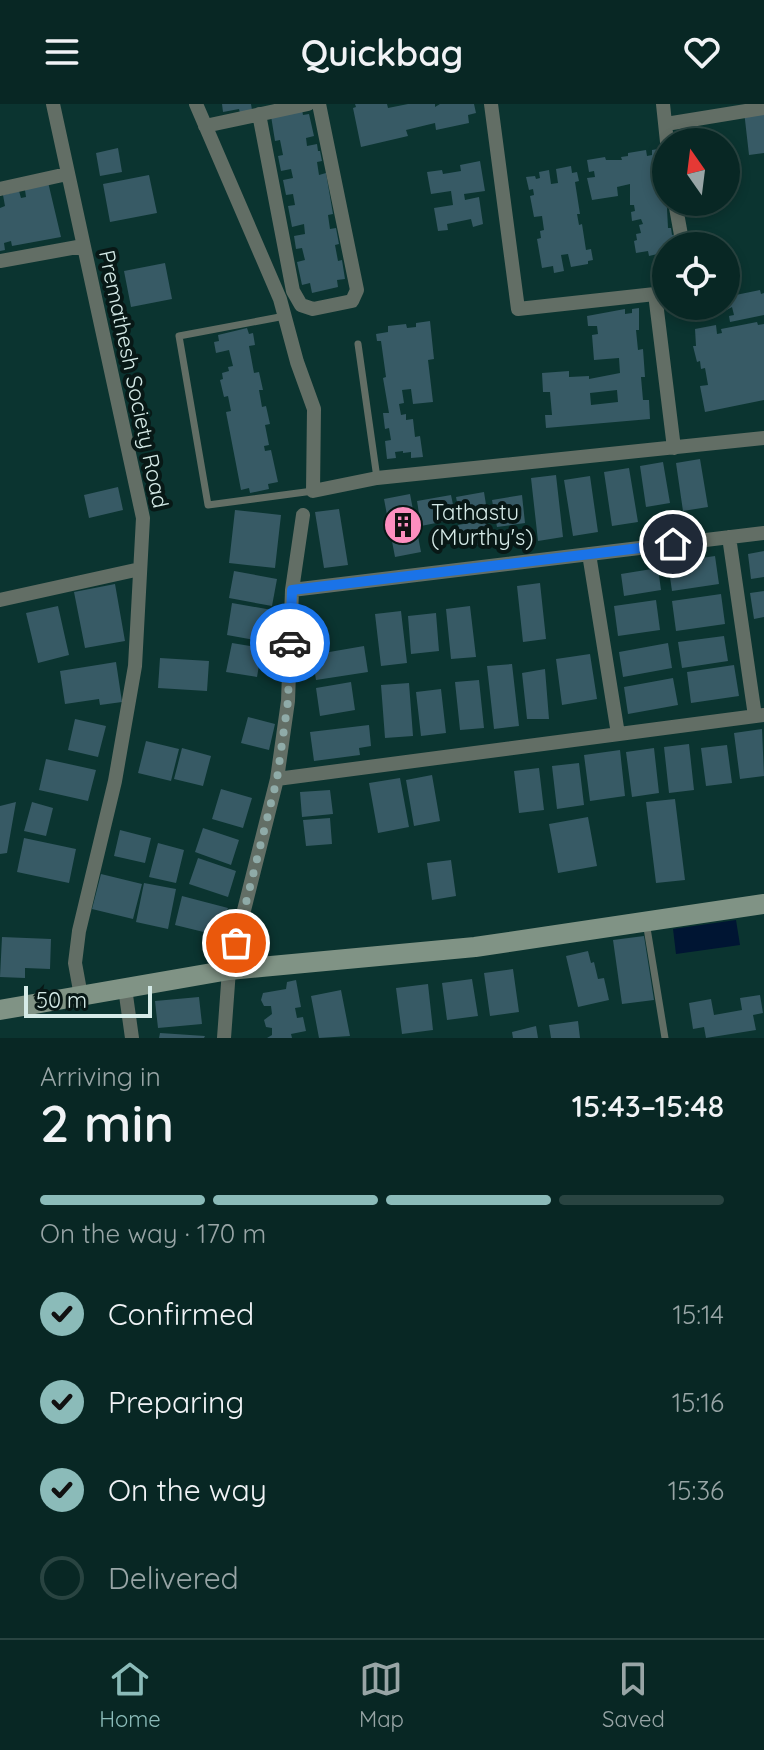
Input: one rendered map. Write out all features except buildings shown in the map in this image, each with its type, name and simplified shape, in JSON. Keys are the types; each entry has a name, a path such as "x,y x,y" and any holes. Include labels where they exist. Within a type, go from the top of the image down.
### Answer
{"street":[{"name":"Premathesh Society Road","path":"53,104 143,518 135,666 127,717 79,931 75,963 81,996"},
{"path":"196,104 280,299 314,409 313,491 377,478 764,438"},
{"path":"205,126 308,104"},
{"path":"259,114 293,291 301,305 313,309 352,301 357,290 319,104"},
{"path":"491,104 518,309 652,291"},
{"path":"663,104 666,128"},
{"path":"666,124 764,108"},
{"path":"0,189 67,174"},
{"path":"0,261 83,246"},
{"path":"663,320 674,448"},
{"path":"224,1038 229,970 277,779 288,701 292,590 303,515"},
{"path":"292,590 764,533"},
{"path":"277,779 759,716 729,537"},
{"path":"589,554 618,734"},
{"path":"0,600 140,569"},
{"path":"0,1010 229,970 475,947 764,904"},
{"path":"125,988 132,1038"}],"lane":[{"path":"285,316 179,336 208,505 313,491"},
{"path":"358,344 377,478"},
{"path":"645,922 665,1038"}],"water":[{"path":"736,920 740,945 676,954 673,929"}],"way so far":[{"path":"236,943 277,779 288,701 290,643"}],"place":[{"name":"Tathastu (Murthy's)","path":"403,525"}],"route":[{"path":"290,643 292,590 673,544"}]}
